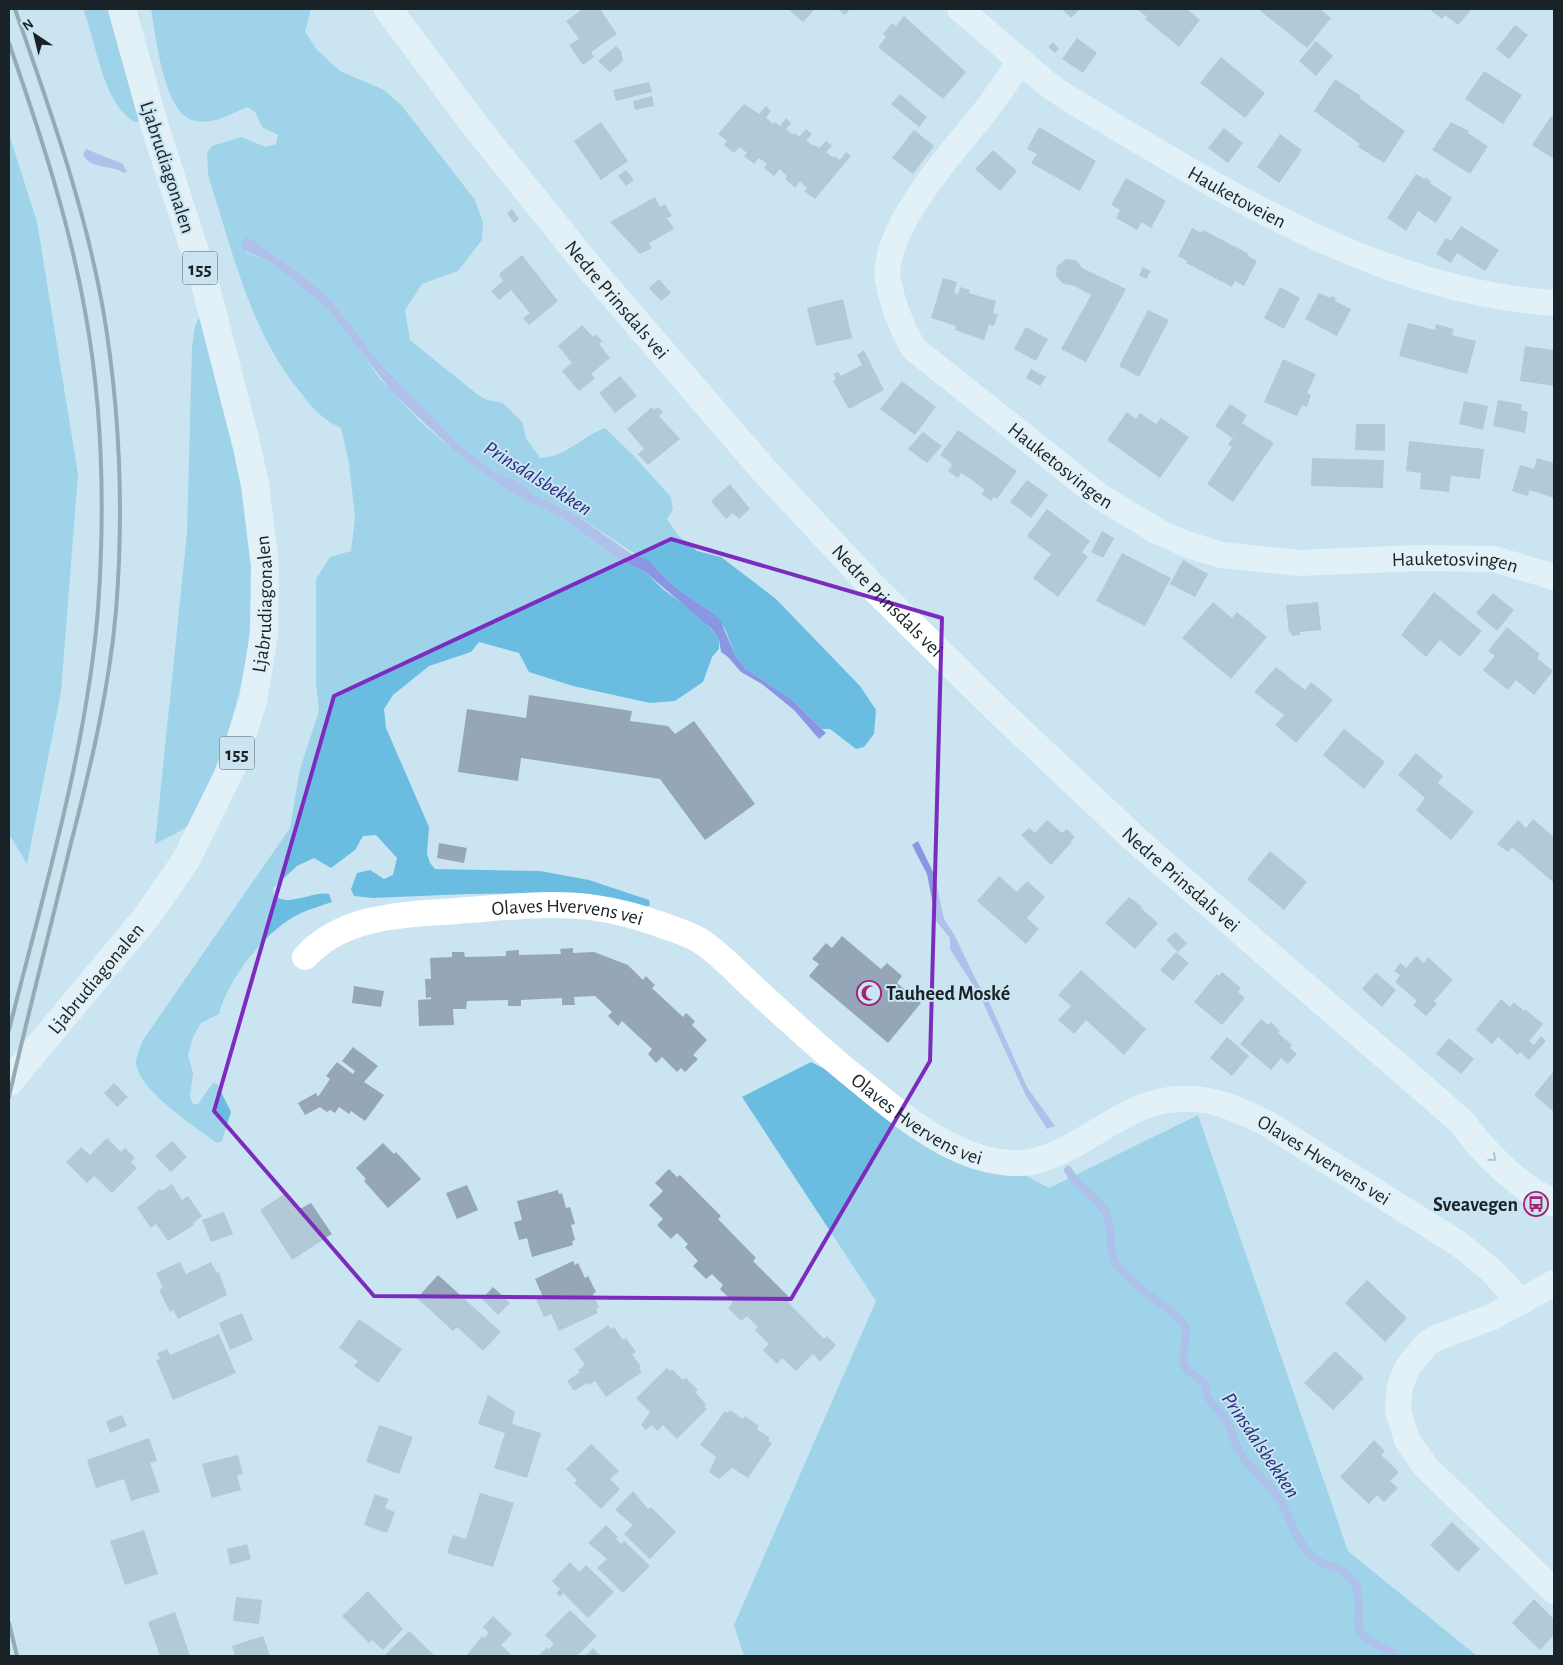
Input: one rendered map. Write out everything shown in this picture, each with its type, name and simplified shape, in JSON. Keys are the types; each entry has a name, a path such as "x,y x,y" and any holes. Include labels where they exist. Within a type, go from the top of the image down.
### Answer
{"main road":[{"name":"Ljabrudiagonalen","path":"9,1082 148,915 186,860 202,832 232,767 247,724 264,635 266,566 256,485 204,280 155,127 122,9"},
{"name":"Nedre Prinsdals vei","path":"388,9 476,128 589,267 762,468 871,585 1001,713 1138,841 1462,1122 1478,1146 1539,1197 1554,1203"},
{"name":"Nedre Prinsdals vei","path":"1462,1122 1492,1133 1554,1188"}],"street":[{"name":"Hauketoveien","path":"960,9 1066,97 1253,206 1330,244 1405,272 1496,296 1554,303"},
{"name":"Hauketosvingen","path":"1021,61 985,111 917,196 890,258 888,279 902,329 913,348 1099,496 1157,531 1186,544 1221,555 1299,563 1420,558 1494,559 1554,577"},
{"name":"Olaves Hvervens vei","path":"305,957 319,943 343,930 369,920 396,915 569,906 594,907 632,916 699,940 829,1057 895,1110 946,1143 972,1155 1012,1162 1038,1161 1064,1150 1131,1111 1152,1102 1186,1099 1215,1102 1240,1110 1268,1124 1451,1239 1490,1269 1521,1302"},
{"path":"1554,1284 1492,1317 1436,1338 1420,1350 1413,1358 1403,1377 1398,1411 1408,1440 1425,1466 1554,1591"}],"highlighted area":[{"path":"671,539 942,618 930,1061 791,1299 374,1296 214,1111 334,696"}],"shaded area":[{"path":"83,9 110,9 139,121 135,122 124,114 115,102 102,71"},
{"path":"151,9 311,9 305,32 317,50 340,71 384,90 402,106 475,200 483,222 482,240 458,271 422,284 405,310 410,340 478,395 487,400 503,403 522,422 526,438 540,458 558,454 605,428 632,454 671,497 673,510 667,519 678,535 697,551 721,557 776,599 860,686 876,710 874,734 864,747 856,749 830,729 822,729 791,699 746,669 736,657 725,629 710,611 676,588 655,567 576,515 533,494 518,481 494,472 460,445 381,364 333,302 303,275 254,241 246,252 273,264 330,311 341,323 380,379 421,422 454,451 495,482 528,502 562,518 620,560 645,572 664,590 703,619 719,639 719,649 712,657 703,682 675,701 650,703 573,686 529,672 519,653 479,642 471,652 429,666 393,695 384,709 386,728 429,827 427,854 430,863 435,869 540,871 589,880 649,900 650,905 646,907 571,893 468,894 373,898 354,896 351,889 357,873 370,870 384,879 393,875 397,858 376,835 363,836 355,850 331,868 314,858 297,866 273,888 274,896 287,900 329,894 332,902 299,914 286,921 274,931 240,971 224,1000 219,1014 201,1023 193,1037 188,1055 193,1073 190,1096 193,1104 198,1104 213,1083 217,1084 231,1112 222,1141 217,1143 182,1118 157,1096 139,1073 136,1062 137,1057 143,1040 290,828 300,769 319,711 316,683 316,579 330,557 351,551 355,518 349,463 341,428 316,411 280,364 266,339 243,286 208,175 207,153 212,146 241,137 266,147 276,144 278,135 262,127 255,112 247,107 221,118 206,121 192,120 182,113 174,102 162,70"},
{"path":"9,134 37,222 78,474 61,692 27,864 9,834"},
{"path":"86,149 123,164 127,172 124,173 90,162 83,154"},
{"path":"245,237 254,241 303,275 333,302 381,364 460,445 494,472 518,481 533,494 576,515 630,553 648,560 676,588 720,620 736,657 746,669 791,699 826,733 819,739 794,710 762,684 741,672 721,652 719,639 710,627 645,572 620,560 562,518 528,502 495,482 454,451 391,391 330,311 273,264 242,249 241,245"},
{"path":"201,316 237,461 248,519 252,599 248,649 231,722 213,775 195,816 187,826 155,844 187,533 192,347 195,326"},
{"path":"918,841 934,874 944,919 955,936 978,984 987,997 1027,1087 1055,1126 1047,1129 1026,1096 980,996 950,949 950,938 936,921 927,874 912,845"},
{"path":"811,1062 1049,1188 1198,1115 1348,1551 1477,1656 744,1656 734,1625 876,1301 742,1097"}],"building":[{"path":"583,9 600,9 617,34 591,52 594,57 583,65 569,45 579,39 566,21"},
{"path":"788,9 815,9 803,22"},
{"path":"840,9 850,9 845,15"},
{"path":"1062,9 1080,9 1071,18"},
{"path":"1137,9 1187,9 1200,20 1179,47 1145,19 1147,17"},
{"path":"1258,9 1320,9 1331,18 1307,48"},
{"path":"1429,9 1472,9 1458,25 1445,15 1442,19"},
{"path":"904,16 966,72 943,99 878,47 886,37 883,34 892,23 896,26"},
{"path":"1515,25 1528,35 1509,59 1496,49"},
{"path":"1077,38 1097,53 1083,73 1062,59"},
{"path":"1316,41 1333,56 1316,76 1299,61"},
{"path":"1053,42 1059,49 1055,53 1048,47"},
{"path":"616,46 621,51 623,61 610,72 598,61"},
{"path":"1221,57 1265,93 1245,118 1200,83"},
{"path":"1484,71 1522,95 1503,124 1465,99"},
{"path":"1335,79 1361,96 1359,98 1405,131 1384,163 1358,147 1360,144 1314,111"},
{"path":"649,82 652,92 616,101 613,90"},
{"path":"900,94 927,117 919,127 891,104"},
{"path":"652,96 654,106 635,110 633,101"},
{"path":"744,104 759,114 766,106 771,111 766,118 773,124 775,122 780,126 786,118 791,123 786,129 793,135 795,133 799,137 806,129 812,134 806,140 813,146 815,145 819,148 826,141 832,146 826,152 834,158 835,156 840,160 846,152 851,156 815,199 804,191 807,188 800,181 795,188 785,179 787,176 780,169 774,176 764,168 767,164 759,158 754,164 744,156 747,153 740,147 734,153 724,145 727,141 718,134"},
{"path":"1551,116 1554,118 1554,159 1532,145"},
{"path":"601,122 628,161 601,180 574,141"},
{"path":"1451,122 1469,131 1468,133 1488,146 1470,174 1432,150"},
{"path":"1039,127 1096,161 1080,191 1031,163 1037,154 1027,149"},
{"path":"1224,128 1243,143 1228,163 1208,148"},
{"path":"914,130 934,146 913,174 892,158"},
{"path":"1280,134 1302,150 1295,161 1291,161 1294,162 1279,183 1257,167 1271,147 1275,147 1272,146"},
{"path":"993,150 1017,171 1000,191 975,169"},
{"path":"626,170 634,180 626,186 618,176"},
{"path":"1416,174 1431,181 1430,183 1452,198 1436,223 1418,211 1406,231 1387,218"},
{"path":"1126,178 1166,201 1151,228 1142,222 1137,230 1116,218 1120,210 1111,205"},
{"path":"655,197 660,207 665,204 672,216 667,218 674,229 649,243 652,248 640,254 610,222"},
{"path":"512,209 519,219 514,223 507,213"},
{"path":"1461,226 1499,250 1485,271 1457,253 1451,263 1436,254 1446,238 1451,241"},
{"path":"1192,228 1201,233 1203,230 1249,254 1248,256 1257,261 1244,286 1235,281 1232,287 1186,263 1187,261 1178,256"},
{"path":"522,255 558,301 529,325 523,318 530,313 511,290 499,300 491,291 503,281 499,274"},
{"path":"1066,259 1076,260 1082,268 1126,289 1086,362 1061,349 1091,295 1072,285 1063,284 1056,276 1057,266"},
{"path":"1143,267 1151,271 1146,279 1139,275"},
{"path":"943,278 957,282 954,293 958,294 960,287 970,290 969,293 996,301 993,313 998,314 994,326 989,325 984,340 955,330 956,326 931,318"},
{"path":"659,279 671,293 661,301 649,288"},
{"path":"1280,287 1300,298 1284,329 1264,318"},
{"path":"1319,293 1330,298 1332,296 1336,299 1335,301 1351,309 1337,336 1305,319"},
{"path":"843,299 852,338 816,346 807,308"},
{"path":"1148,310 1169,320 1139,377 1119,366"},
{"path":"1408,323 1435,330 1436,324 1454,329 1452,335 1476,341 1467,374 1399,356"},
{"path":"582,325 593,337 596,334 602,341 599,344 610,358 591,374 595,378 579,391 562,371 572,363 558,346"},
{"path":"1026,327 1048,339 1036,361 1014,349"},
{"path":"1525,346 1554,350 1554,386 1520,381"},
{"path":"864,350 884,390 849,409 833,381 836,379 833,374 838,372 841,376 862,365 857,355"},
{"path":"1283,359 1316,374 1307,393 1311,395 1307,407 1302,405 1297,416 1264,402"},
{"path":"1031,369 1046,377 1040,386 1026,378"},
{"path":"620,376 637,396 615,413 599,393"},
{"path":"902,381 936,407 915,435 880,409"},
{"path":"1498,400 1522,404 1521,410 1528,412 1525,433 1493,426"},
{"path":"1464,401 1488,406 1483,430 1459,424"},
{"path":"1230,404 1247,415 1242,423 1274,443 1233,502 1207,484 1232,447 1228,445 1238,430 1232,438 1215,426"},
{"path":"652,407 654,410 658,407 663,412 659,416 680,439 648,465 638,454 644,449 627,429"},
{"path":"1127,412 1136,419 1140,413 1156,424 1161,418 1189,437 1160,478 1107,440"},
{"path":"1356,424 1385,424 1385,451 1355,450"},
{"path":"958,430 1017,471 997,499 994,497 991,501 981,494 985,490 961,473 958,478 948,471 952,466 950,462 940,455"},
{"path":"923,432 942,446 927,463 908,449"},
{"path":"1409,441 1484,449 1480,479 1451,476 1449,492 1420,489 1421,473 1406,471"},
{"path":"1312,458 1384,460 1383,488 1311,486"},
{"path":"1537,458 1554,463 1554,498 1529,490 1528,496 1512,491 1520,465 1534,469"},
{"path":"1027,480 1048,495 1031,518 1010,502"},
{"path":"730,484 750,509 739,519 733,513 726,519 711,501"},
{"path":"1047,509 1090,541 1082,552 1088,557 1058,597 1033,578 1051,554 1027,536"},
{"path":"1102,531 1114,538 1103,558 1091,552"},
{"path":"1122,553 1171,578 1145,626 1096,601"},
{"path":"1183,560 1208,574 1195,597 1170,584"},
{"path":"1434,592 1482,631 1460,657 1440,640 1426,657 1401,635"},
{"path":"1493,593 1514,610 1497,631 1476,613"},
{"path":"1213,602 1232,618 1237,612 1267,637 1231,679 1182,638"},
{"path":"1318,602 1321,630 1300,632 1300,635 1292,636 1291,632 1289,633 1286,605"},
{"path":"1507,627 1540,654 1537,658 1553,671 1534,695 1516,680 1508,690 1483,670 1495,656 1488,651"},
{"path":"1276,667 1305,690 1311,682 1333,700 1296,743 1275,725 1284,715 1254,692"},
{"path":"529,695 632,711 630,721 668,726 675,734 694,721 755,804 705,840 660,779 521,758 518,781 458,772 467,709 526,718"},
{"path":"1344,729 1385,762 1364,789 1323,755"},
{"path":"1416,753 1443,776 1438,783 1474,812 1451,840 1416,810 1425,798 1398,775"},
{"path":"1533,819 1554,837 1554,883 1512,847 1508,852 1497,844 1518,820 1526,828"},
{"path":"1047,820 1062,833 1067,829 1075,837 1051,865 1021,835 1029,828 1035,833"},
{"path":"439,843 467,848 464,863 437,858"},
{"path":"1270,851 1307,882 1284,910 1247,879"},
{"path":"999,876 1017,892 1027,881 1045,897 1027,918 1039,929 1026,944 977,901"},
{"path":"1129,897 1158,923 1135,949 1105,923"},
{"path":"1175,932 1187,943 1178,952 1166,940"},
{"name":"Tauheed Moské","path":"842,936 881,969 887,963 902,976 897,983 921,1003 888,1043 809,976 819,964 812,959 826,943 832,948"},
{"path":"573,948 573,953 594,952 628,965 643,980 646,976 655,985 652,988 683,1017 686,1013 695,1021 692,1025 707,1040 693,1055 698,1059 685,1072 681,1068 677,1072 662,1057 656,1063 648,1054 652,1049 622,1021 618,1026 608,1016 612,1012 595,996 574,997 575,1005 562,1005 562,998 521,1000 521,1006 508,1006 508,1000 467,1001 466,1009 453,1009 454,1025 419,1026 418,1000 431,999 431,997 426,998 425,979 431,979 430,958 452,957 452,952 464,952 465,957 506,956 506,951 519,950 519,955 561,954 560,949"},
{"path":"1176,952 1189,963 1173,981 1160,970"},
{"path":"1416,956 1424,963 1428,957 1453,980 1434,1001 1437,1004 1426,1016 1413,1005 1417,1001 1395,982 1400,975 1394,971 1400,963 1406,968"},
{"path":"1081,970 1146,1029 1124,1055 1086,1020 1074,1034 1058,1020 1071,1006 1058,995"},
{"path":"1222,972 1241,988 1238,992 1245,998 1222,1025 1194,1002 1217,974 1219,976"},
{"path":"1376,973 1396,990 1382,1007 1362,989"},
{"path":"354,986 384,991 381,1007 352,1003"},
{"path":"1501,999 1510,1007 1514,1002 1543,1024 1529,1041 1534,1045 1541,1036 1546,1041 1529,1060 1520,1052 1518,1055 1498,1037 1492,1044 1476,1030"},
{"path":"1261,1019 1268,1025 1271,1022 1280,1031 1278,1033 1292,1045 1290,1048 1297,1054 1288,1064 1281,1058 1271,1070 1240,1044"},
{"path":"1227,1037 1249,1056 1232,1076 1210,1058"},
{"path":"1449,1038 1474,1059 1461,1074 1436,1054"},
{"path":"353,1047 378,1066 364,1082 384,1095 365,1121 351,1111 349,1114 339,1107 335,1113 330,1110 327,1112 320,1107 305,1115 298,1103 316,1093 318,1097 330,1079 326,1076 337,1062 353,1074 355,1071 342,1061"},
{"path":"1554,1071 1554,1112 1534,1095"},
{"path":"114,1083 128,1097 117,1107 104,1093"},
{"path":"107,1138 121,1152 125,1148 135,1158 131,1162 137,1168 112,1193 94,1176 87,1183 66,1162 81,1147 90,1155"},
{"path":"172,1141 187,1157 171,1172 155,1156"},
{"path":"383,1143 394,1154 396,1152 421,1179 388,1208 364,1181 366,1179 356,1168"},
{"path":"669,1169 677,1177 680,1175 721,1216 718,1219 756,1258 753,1261 791,1299 788,1302 824,1339 827,1336 836,1345 820,1362 813,1354 796,1371 782,1358 777,1364 763,1350 769,1344 755,1330 758,1327 747,1316 741,1321 728,1308 733,1302 720,1289 723,1285 712,1274 706,1279 693,1266 698,1261 685,1247 688,1244 677,1233 671,1239 657,1225 663,1219 649,1205 663,1191 655,1183"},
{"path":"172,1184 182,1200 188,1196 202,1216 193,1223 194,1225 168,1241 156,1224 151,1228 137,1208 160,1189 162,1191"},
{"path":"467,1185 478,1210 457,1219 446,1193"},
{"path":"558,1190 559,1194 562,1193 566,1208 570,1207 575,1224 571,1225 575,1240 572,1241 573,1245 532,1257 527,1238 519,1240 516,1230 514,1222 522,1220 517,1201"},
{"path":"287,1192 300,1209 311,1203 332,1234 292,1260 260,1210"},
{"path":"224,1212 233,1234 211,1242 202,1220"},
{"path":"573,1261 575,1265 578,1263 585,1278 588,1276 596,1292 593,1294 599,1308 596,1309 598,1313 559,1331 551,1314 544,1317 536,1300 543,1297 535,1279"},
{"path":"180,1262 186,1274 211,1262 217,1273 219,1272 227,1295 178,1319 173,1310 170,1312 159,1290 163,1288 156,1273"},
{"path":"438,1275 501,1332 483,1351 457,1327 453,1331 417,1298"},
{"path":"1367,1280 1407,1318 1385,1342 1345,1303"},
{"path":"493,1287 510,1303 498,1315 482,1299"},
{"path":"242,1313 253,1340 230,1350 219,1323"},
{"path":"359,1319 402,1349 378,1383 354,1366 358,1361 339,1348"},
{"path":"608,1325 611,1329 614,1327 623,1340 626,1338 636,1352 632,1354 641,1367 639,1368 642,1372 606,1397 595,1381 589,1385 587,1383 574,1391 567,1381 580,1372 578,1370 585,1365 574,1349"},
{"path":"219,1334 236,1373 173,1400 156,1360 160,1359 157,1353 167,1349 170,1355"},
{"path":"1335,1351 1364,1378 1333,1410 1304,1383"},
{"path":"667,1368 670,1371 672,1369 683,1380 686,1378 698,1390 695,1392 706,1404 704,1406 707,1409 677,1439 663,1425 658,1431 651,1425 646,1430 641,1425 650,1412 636,1398"},
{"path":"488,1395 515,1412 512,1424 541,1433 527,1478 494,1468 505,1433 478,1424"},
{"path":"730,1410 743,1419 745,1416 759,1426 757,1429 770,1438 768,1441 772,1443 748,1478 732,1468 719,1479 709,1472 716,1457 700,1445 725,1411 728,1413"},
{"path":"122,1415 127,1426 110,1433 106,1421"},
{"path":"379,1425 413,1437 399,1474 366,1462"},
{"path":"149,1438 157,1461 150,1463 160,1492 131,1501 124,1479 96,1488 87,1460"},
{"path":"1374,1440 1385,1451 1381,1455 1399,1472 1390,1481 1398,1488 1384,1502 1377,1495 1369,1504 1340,1477"},
{"path":"591,1444 619,1471 610,1479 620,1489 601,1509 574,1483 577,1480 566,1469"},
{"path":"238,1455 243,1474 237,1475 241,1490 212,1498 202,1464"},
{"path":"633,1491 648,1509 651,1507 676,1532 650,1559 624,1534 633,1525 615,1510"},
{"path":"480,1493 514,1503 493,1567 447,1553 453,1535 466,1539"},
{"path":"375,1494 389,1499 385,1508 395,1512 387,1533 364,1525"},
{"path":"1452,1522 1480,1549 1458,1572 1430,1545"},
{"path":"606,1525 618,1537 616,1539 621,1544 624,1541 650,1566 623,1593 597,1568 607,1559 588,1543"},
{"path":"144,1530 158,1574 125,1585 110,1541"},
{"path":"247,1544 251,1559 230,1565 227,1549"},
{"path":"570,1562 579,1572 586,1565 614,1592 588,1618 563,1593 560,1597 556,1593 560,1589 552,1581"},
{"path":"368,1591 403,1629 383,1650 372,1640 369,1643 342,1616"},
{"path":"236,1597 262,1600 259,1624 233,1621"},
{"path":"1534,1599 1554,1619 1554,1635 1540,1650 1512,1623"},
{"path":"570,1610 597,1636 577,1656 538,1656 547,1647 549,1649 554,1644 545,1635"},
{"path":"175,1612 190,1656 160,1656 148,1622"},
{"path":"493,1616 512,1634 501,1645 513,1656 466,1656 482,1636 484,1638 489,1633 483,1627"},
{"path":"409,1631 435,1656 384,1656"},
{"path":"263,1636 270,1656 235,1656 232,1646"},
{"path":"593,1648 601,1656 585,1656"}],"waterway":[{"name":"Prinsdalsbekken","path":"1068,1170 1072,1177 1098,1202 1106,1213 1109,1220 1113,1255 1119,1268 1135,1284 1180,1319 1186,1327 1183,1363 1187,1370 1205,1383 1207,1396 1227,1422 1240,1453 1280,1500 1305,1549 1315,1559 1343,1572 1353,1581 1357,1588 1359,1602 1358,1622 1361,1633 1368,1640 1387,1649 1395,1656"}],"railway":[{"path":"9,1097 98,730 113,641 120,535 117,422 103,309 76,195 41,83 15,9"},
{"path":"9,43 62,209 85,311 96,385 102,497 98,609 84,714 62,821 9,1030"},
{"path":"9,1623 17,1656"}],"place":[{"name":"Tauheed Moské","path":"869,993"},
{"name":"Sveavegen","path":"1536,1204"}]}
